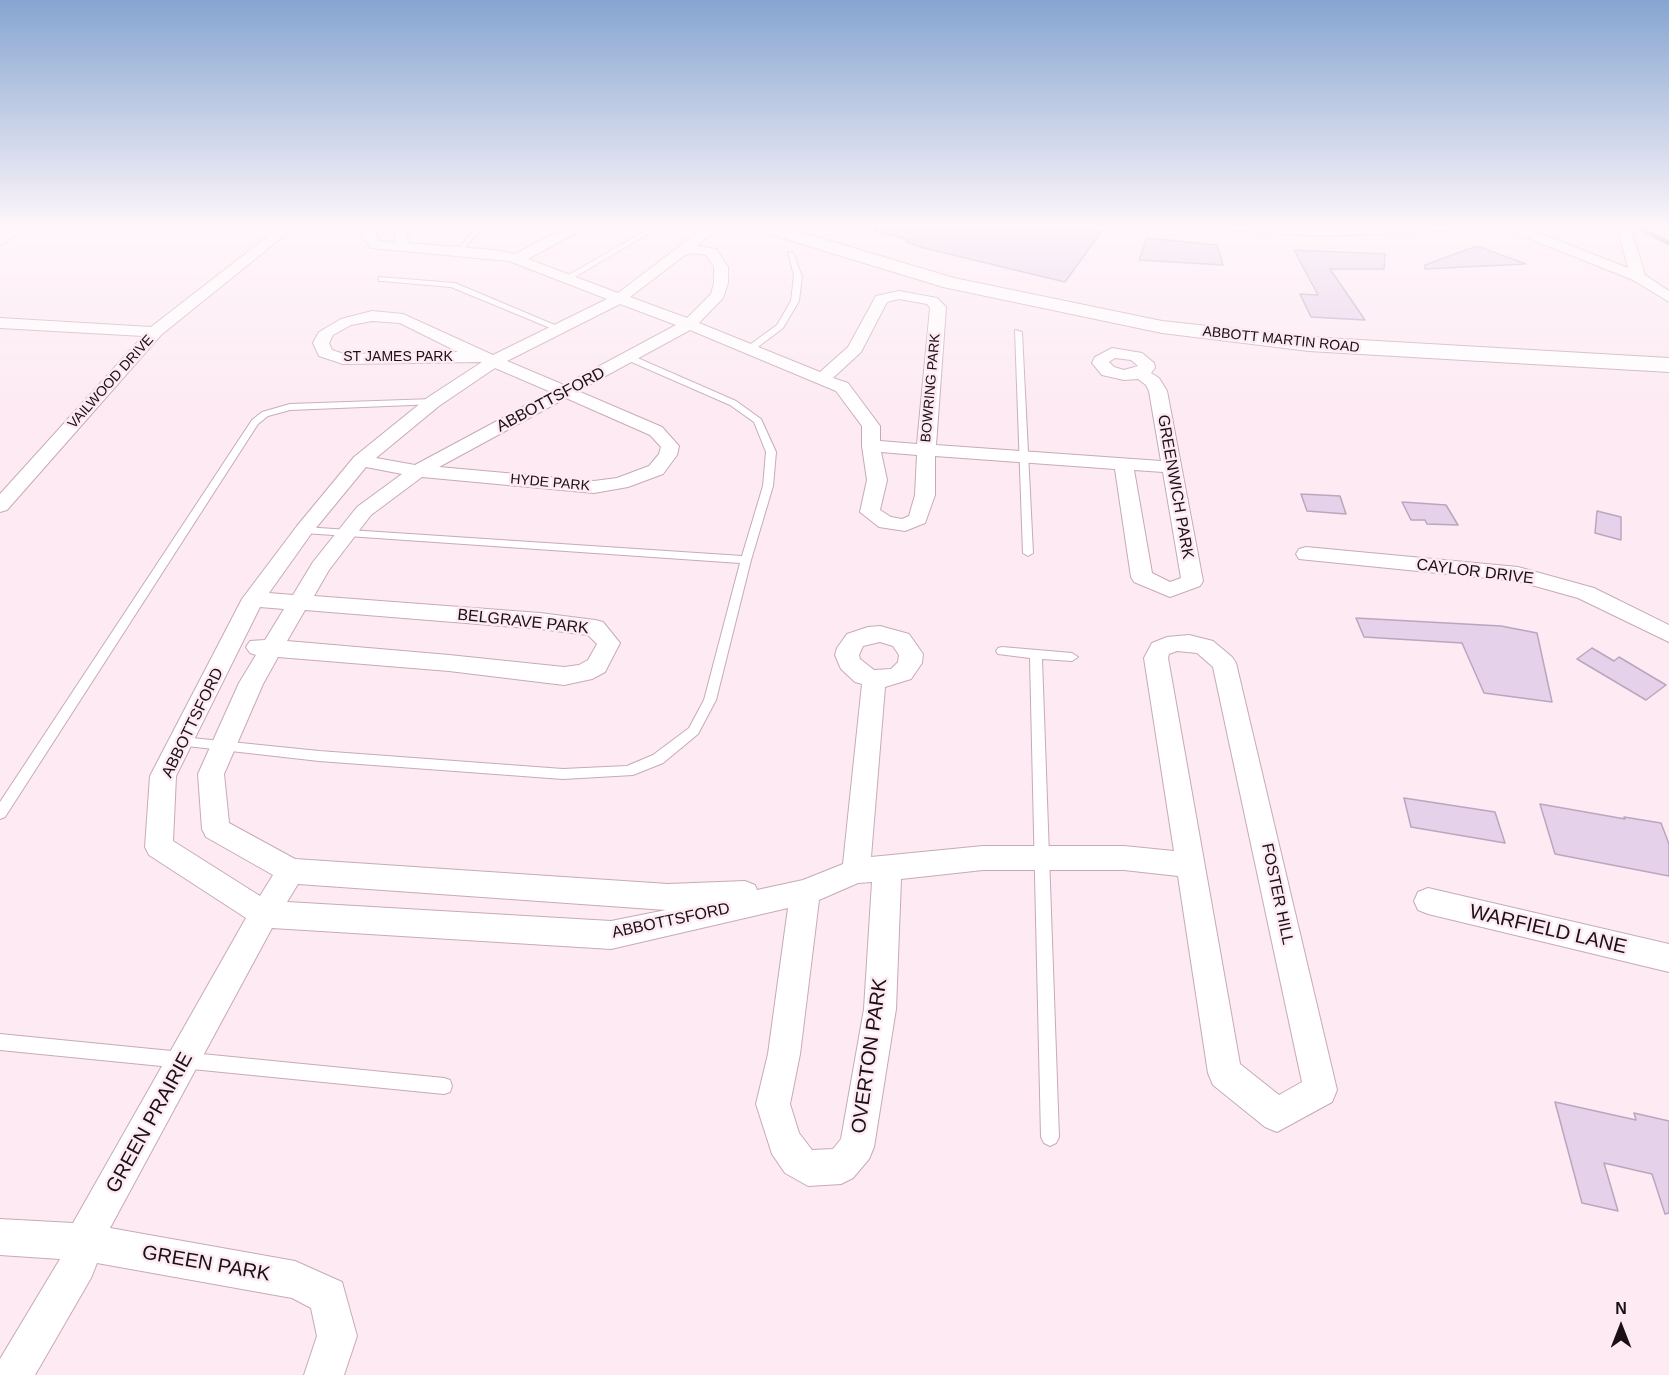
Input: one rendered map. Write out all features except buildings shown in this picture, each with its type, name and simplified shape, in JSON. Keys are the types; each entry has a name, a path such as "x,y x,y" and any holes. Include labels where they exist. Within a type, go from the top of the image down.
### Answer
{"main road":[{"name":"ABBOTT MARTIN ROAD","path":"985,290 1162,327 1309,344 1669,365"}],"street":[{"name":"VAILWOOD DRIVE","path":"0,506 155,332 207,290"},
{"name":"BOWRING PARK","path":"599,290 751,348 822,379 842,387 871,426 871,446 877,480 870,512 886,523 905,525 918,519 923,503 938,307 932,301 900,295 881,299 855,349 822,379"},
{"name":"ABBOTTSFORD","path":"630,290 620,298 488,359 361,461 304,530 253,599 164,776 159,847 264,915 611,935 805,892 872,869 983,858 1124,858 1189,865"},
{"name":"ABBOTTSFORD","path":"720,290 718,295 690,324 418,471 364,512 320,567 251,683 211,774 216,829 291,871 668,897 805,892"},
{"name":"ST JAMES PARK","path":"372,316 395,317 488,359 343,359 325,353 321,343 327,332 346,322 372,316"},
{"path":"0,323 155,332"},
{"name":"HYDE PARK","path":"361,461 418,471 594,488 621,483 656,470 668,456 670,447 656,431 488,359"},
{"name":"GREENWICH PARK","path":"1124,463 1142,577 1170,590 1192,581 1158,391 1153,382 1141,373"},
{"name":"BOWRING PARK","path":"871,446 1171,467"},
{"name":"CAYLOR DRIVE","path":"1306,554 1518,574 1586,593 1669,634"},
{"name":"BELGRAVE PARK","path":"231,646 564,676 584,673 597,666 609,643 595,627 253,599"},
{"name":"FOSTER HILL","path":"1175,643 1189,643 1205,647 1224,663 1320,1090 1277,1115 1225,1073 1189,865 1156,658 1160,649 1165,645 1175,643"},
{"name":"OVERTON PARK","path":"805,892 784,1054 773,1104 784,1142 797,1161 807,1167 841,1166 857,1147 880,1009 872,869 874,679"},
{"name":"GREEN PRAIRIE","path":"13,1375 78,1265 83,1242 185,1062 264,915 291,871"},
{"name":"WARFIELD LANE","path":"1428,901 1669,958"},
{"name":"GREEN PARK","path":"0,1237 83,1242 296,1280 328,1296 337,1336 324,1375"}],"lane":[{"path":"465,290 558,328"},
{"path":"751,348 780,326 795,301 796,290"},
{"path":"1018,332 1028,553"},
{"path":"182,742 563,774 628,771 658,759 694,731 710,700 746,560 768,486 771,452 758,421 733,403 630,358"},
{"path":"0,813 255,422 265,414 290,407 433,402"},
{"path":"304,530 746,560"},
{"path":"1002,651 1072,657"},
{"path":"1036,654 1050,1137"},
{"path":"0,1042 444,1086"}]}
